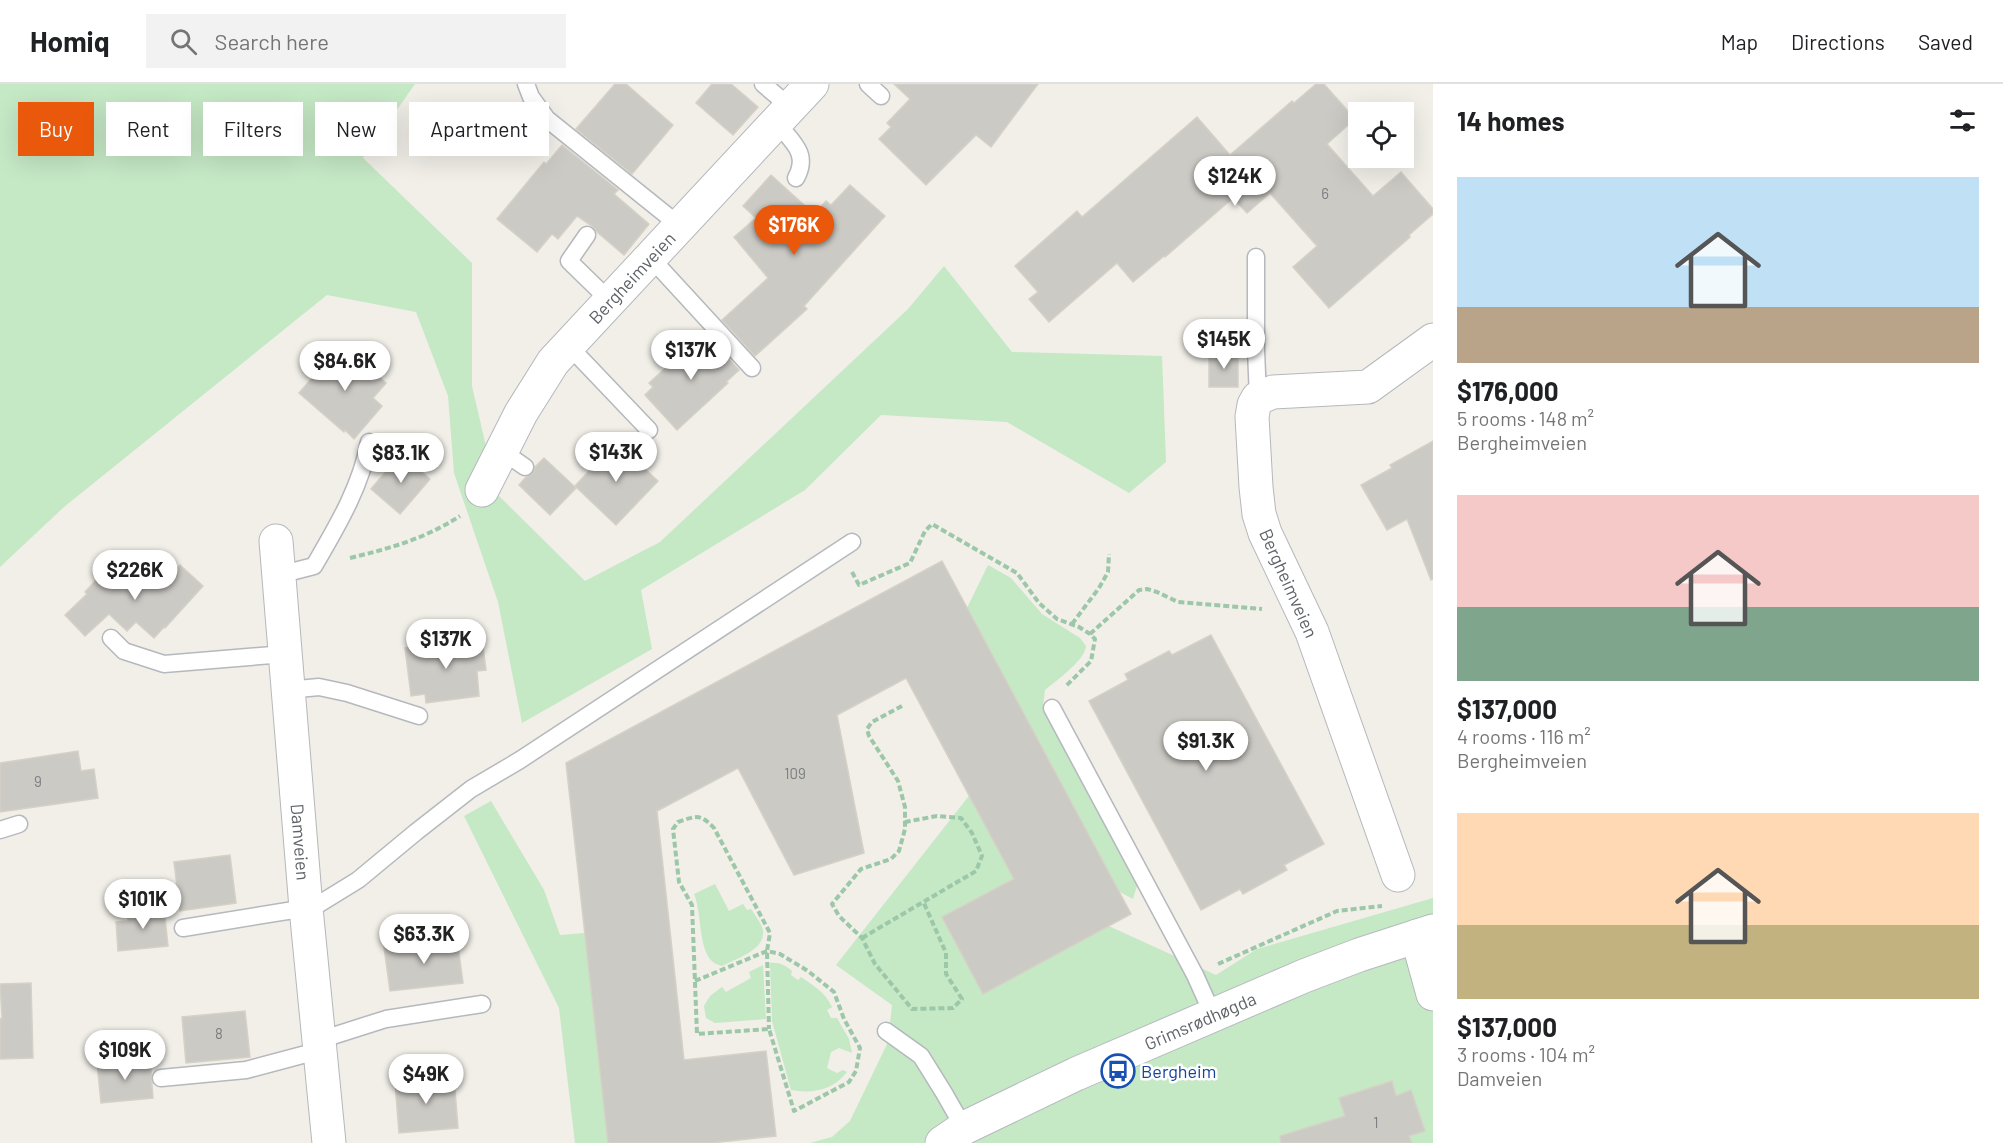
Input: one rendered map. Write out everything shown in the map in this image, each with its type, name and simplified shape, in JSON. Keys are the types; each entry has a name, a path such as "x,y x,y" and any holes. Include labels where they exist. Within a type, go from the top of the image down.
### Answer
{"street":[{"name":"Bergheimveien","path":"482,490 514,459 521,413 552,362 793,104"},
{"path":"1258,398 1273,392 1368,387 1433,340"},
{"name":"Bergheimveien","path":"1258,398 1252,417 1256,487 1265,533 1312,632 1398,875"},
{"name":"Damveien","path":"276,541 306,910 329,1143"},
{"path":"1425,934 1433,994"},
{"name":"Grimsrødhøgda","path":"953,1136 1076,1074 1304,976 1359,955 1425,934"}],"lane":[{"path":"526,84 531,96 547,119 680,226"},
{"path":"763,84 793,104 802,168 796,178"},
{"path":"868,84 880,96"},
{"path":"587,235 569,261 610,301"},
{"path":"1256,256 1258,398"},
{"path":"650,257 752,368"},
{"path":"568,345 649,430"},
{"path":"279,574 314,566 353,491 367,456 369,442"},
{"path":"183,928 306,910 358,880 471,789 520,760 846,546"},
{"path":"111,638 124,651 164,664 285,654"},
{"path":"287,690 319,687 347,693 418,716"},
{"path":"1052,708 1195,975 1214,1015"},
{"path":"0,830 19,824"},
{"path":"162,1078 246,1070 320,1045 386,1019 482,1004"},
{"path":"886,1031 921,1056 953,1136"}],"path":[{"path":"314,566 399,546 431,533 460,516 482,490"},
{"path":"846,546 859,585 910,563 925,531 932,524 1017,573 1039,603 1051,614 1090,634 1095,639 1091,661 1053,699 1052,708"},
{"path":"1072,624 1108,572 1109,554"},
{"path":"1090,634 1139,590 1147,589 1178,602 1303,613"},
{"path":"902,706 872,722 867,729 869,736 898,781 905,807 905,829 899,851 891,859 861,869 832,904 839,916 862,938 875,964 912,1009 953,1008 962,999 946,975 946,953 923,901"},
{"path":"695,981 767,951 780,954 808,971 834,992 844,1019 860,1048 855,1071 849,1082 794,1111 769,1029 767,951 770,933 714,828 704,818 697,816 678,822 673,830 679,882 692,905 697,1034 769,1029"},
{"path":"862,938 976,871 982,856 972,833 961,818 937,816 905,822"},
{"path":"1195,975 1337,911 1382,906"}],"green space":[{"path":"0,84 415,84 397,110 397,102 315,102 315,156 364,156 363,158 472,263 472,386 497,494 585,581 660,542 908,309 944,266 1012,352 1162,356 1166,462 1129,493 1007,422 881,415 805,490 641,590 652,649 522,723 498,602 454,473 448,396 416,312 327,295 64,507 0,567"},
{"path":"988,565 1011,578 1042,614 1080,638 1086,646 1076,663 1045,690 1043,707 1137,886 1133,899 1118,891 967,608"},
{"path":"987,773 1100,922 1216,975 1257,949 1433,898 1433,1143 810,1143 832,1137 850,1121 888,1042 892,1005 836,965"},
{"path":"491,801 544,890 560,935 585,933 608,1143 575,1143 559,1008 464,816"},
{"path":"715,884 729,911 743,904 747,910 751,909 763,930 763,937 755,948 722,966 713,962 705,949 694,894"},
{"path":"770,963 784,966 792,971 791,975 798,980 801,977 823,993 832,1007 827,1010 831,1018 837,1018 849,1039 852,1053 839,1048 831,1052 827,1068 837,1073 843,1070 847,1072 829,1087 815,1091 791,1090 772,1021"},
{"path":"763,965 766,1019 715,1023 706,1018 704,1006 710,996 722,987 726,992 751,978 749,972"}],"building":[{"path":"615,84 626,84 673,125 632,174 576,129"},
{"path":"712,84 731,84 758,107 733,135 696,103"},
{"path":"894,84 1038,84 991,147 976,135 926,185 879,139 891,127 887,123 910,99"},
{"path":"1316,84 1324,84 1348,111 1348,125 1327,144 1373,196 1401,172 1433,209 1433,214 1409,235 1410,237 1329,308 1293,267 1317,246 1270,193 1247,213 1233,198 1133,282 1117,263 1049,322 1029,299 1038,292 1015,266 1077,211 1082,217 1197,117 1230,155 1292,101 1294,103"},
{"path":"562,145 618,190 614,194 649,224 624,255 577,216 558,239 552,234 537,252 497,219 544,162 546,164"},
{"path":"771,175 814,214 826,201 831,205 850,185 885,216 804,306 807,309 755,356 722,320 768,278 734,237 756,218 743,206"},
{"path":"706,334 739,370 677,430 645,395 653,387 649,383"},
{"path":"342,344 386,383 373,398 382,406 354,439 299,393"},
{"path":"1209,353 1238,353 1238,387 1209,387"},
{"path":"1433,441 1433,579 1431,580 1407,519 1387,530 1361,485 1392,468 1390,465"},
{"path":"616,442 658,481 616,525 575,486"},
{"path":"401,454 430,479 400,514 371,489"},
{"path":"544,458 576,488 550,515 519,485 533,473 535,467"},
{"path":"942,561 1131,914 983,994 942,917 1014,879 906,678 837,715 864,853 794,875 738,768 657,811 684,1060 766,1051 776,1136 711,1143 608,1143 566,763"},
{"path":"180,565 203,586 154,638 136,622 127,631 109,614 85,636 65,615 87,594 85,592 109,566 135,589 153,569 166,580"},
{"path":"1211,635 1324,844 1284,865 1287,870 1243,894 1240,889 1201,910 1089,701 1128,680 1125,674 1169,651 1172,655"},
{"path":"482,638 486,670 477,671 479,696 426,703 425,694 411,696 405,648"},
{"path":"78,751 81,771 94,769 98,798 0,812 0,763"},
{"path":"230,855 236,903 180,911 174,862"},
{"path":"164,908 168,946 118,951 116,922 128,921 128,911"},
{"path":"457,938 463,983 390,991 384,947"},
{"path":"31,983 33,1058 0,1059 0,1019 2,1018 0,984"},
{"path":"245,1011 250,1057 186,1063 182,1017"},
{"path":"150,1059 153,1098 101,1103 97,1063"},
{"path":"454,1077 458,1128 399,1133 395,1082"},
{"path":"1392,1081 1396,1096 1411,1090 1425,1131 1409,1136 1412,1143 1281,1143 1280,1136 1345,1116 1339,1098"}],"place":[{"name":"Bergheim","path":"1118,1071"}]}
